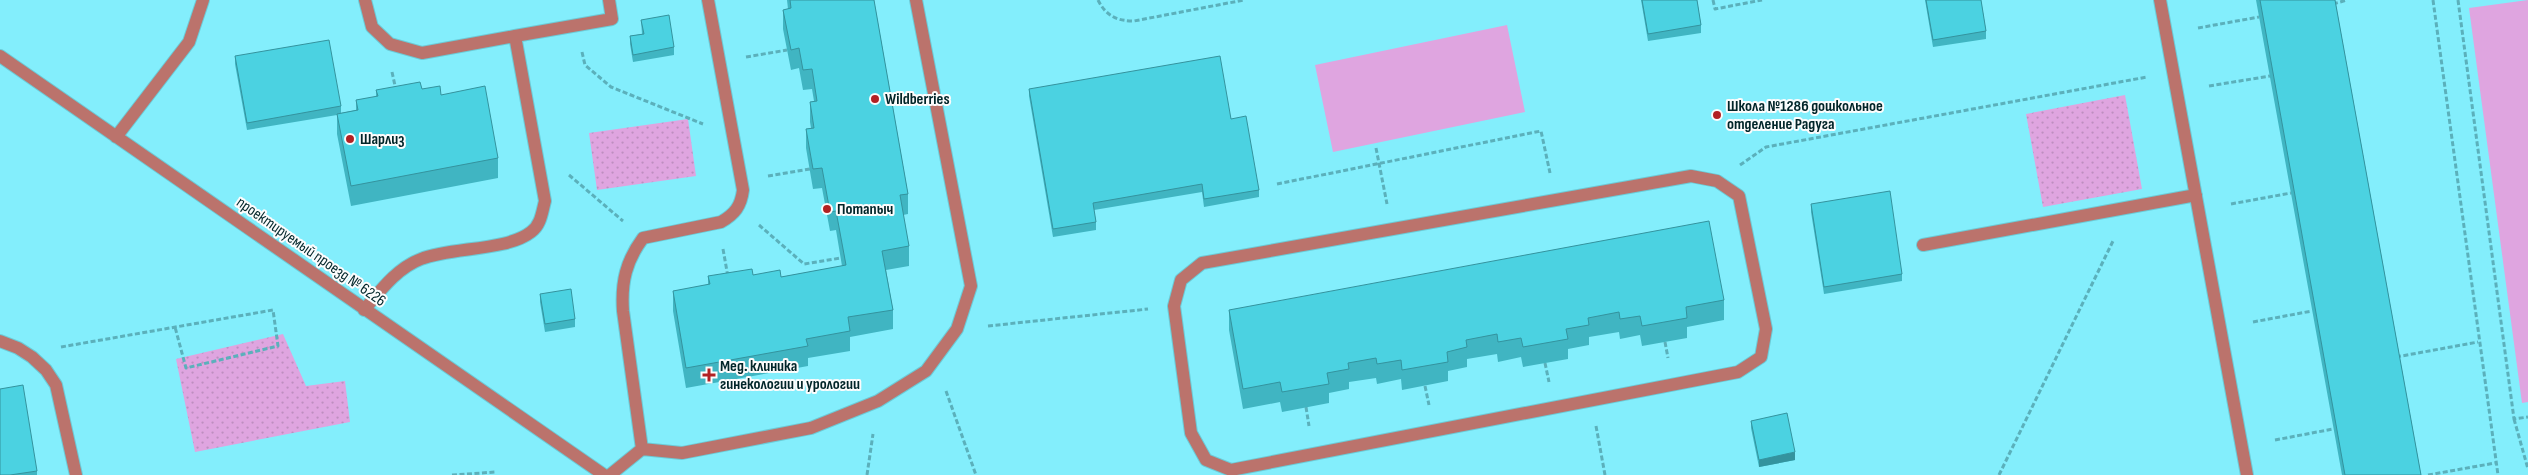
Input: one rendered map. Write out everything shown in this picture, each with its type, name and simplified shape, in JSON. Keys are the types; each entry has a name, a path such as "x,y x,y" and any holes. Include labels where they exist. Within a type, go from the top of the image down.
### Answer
{"street":[{"path":"116,137 189,42 206,0"},
{"path":"365,0 372,27 390,44 422,53 612,18 609,0"},
{"path":"642,448 621,291 628,262 643,238 718,223 731,217 738,208 743,190 708,0"},
{"path":"610,475 642,448 682,453 802,430 878,401 926,371 957,329 970,286 916,0"},
{"path":"2160,0 2247,475"},
{"path":"364,310 394,276 420,260 514,240 532,232 541,220 545,201 537,148 515,36"},
{"name":"проектируемый проезд № 6226","path":"0,56 604,475"},
{"path":"1692,176 1717,181 1739,196 1766,329 1762,357 1738,372 1229,473 1206,460 1191,433 1174,306 1181,280 1202,263 1555,201 1692,176"},
{"path":"1923,244 2196,196"},
{"path":"1,339 32,358 46,370 56,385 76,475"}],"path":[{"path":"1098,0 1110,16 1128,21 1244,0"},
{"path":"1714,0 1715,9 1762,0"},
{"path":"2332,4 2347,0"},
{"path":"2433,0 2478,342 2498,475"},
{"path":"2458,0 2514,419 2528,469"},
{"path":"2198,28 2259,17"},
{"path":"576,25 585,65 611,87 734,136"},
{"path":"720,61 787,50"},
{"path":"2209,86 2270,76"},
{"path":"1717,181 1766,147 2148,77"},
{"path":"1277,184 1541,131 1555,201"},
{"path":"537,148 643,238"},
{"path":"1376,148 1392,229"},
{"path":"742,181 810,169"},
{"path":"2231,204 2291,193"},
{"path":"1999,475 2130,207"},
{"path":"738,208 804,264 841,258"},
{"path":"718,223 729,284"},
{"path":"957,329 1174,306"},
{"path":"32,358 64,346 273,310 278,346 186,368 175,327"},
{"path":"2253,322 2312,311"},
{"path":"2396,357 2478,342"},
{"path":"926,371 948,393 976,475"},
{"path":"867,475 878,401"},
{"path":"1591,401 1605,475"},
{"path":"2514,419 2528,417"},
{"path":"2275,440 2333,429"},
{"path":"2428,475 2495,462"},
{"path":"452,475 496,472"}],"shaded area":[{"path":"2528,0 2528,402 2522,403 2469,8"},
{"path":"1507,25 1525,112 1333,152 1315,65"},
{"path":"2125,95 2142,189 2043,207 2026,114"},
{"path":"688,119 696,176 597,190 589,133"},
{"path":"283,334 306,386 345,381 350,422 195,452 176,359"}],"building":[{"path":"790,0 874,0 908,194 900,195 909,246 882,251 893,310 848,317 850,331 806,339 808,346 686,368 673,291 710,284 708,276 752,269 753,275 780,270 781,277 846,265 836,211 830,212 822,168 813,169 806,129 814,128 810,102 817,101 812,69 803,70 799,48 791,50 783,10 791,8"},
{"path":"1642,0 1697,0 1701,25 1648,34"},
{"path":"1926,0 1981,0 1986,31 1933,40"},
{"path":"2260,0 2335,0 2421,475 2345,475"},
{"path":"669,15 674,47 633,55 630,36 644,34 641,20"},
{"path":"329,40 341,106 247,123 235,56"},
{"path":"1220,56 1231,119 1246,116 1259,190 1204,199 1202,184 1093,203 1096,222 1053,229 1029,89"},
{"path":"420,82 422,89 440,86 441,95 485,86 498,158 351,186 337,114 358,110 356,100 378,96 376,90"},
{"path":"1890,191 1902,274 1824,287 1811,204"},
{"path":"1709,221 1724,300 1686,307 1687,318 1642,326 1640,316 1620,319 1619,312 1588,318 1589,325 1566,329 1568,339 1523,347 1521,338 1498,342 1497,334 1466,340 1467,347 1447,352 1448,362 1402,370 1401,360 1377,364 1376,358 1348,363 1349,369 1327,373 1329,384 1282,392 1280,382 1243,389 1229,310"},
{"path":"571,289 575,319 545,324 540,294"},
{"path":"23,385 37,471 0,475 0,389"},
{"path":"1787,413 1795,452 1759,460 1751,421"}],"place":[{"name":"Wildberries","path":"875,99"},
{"name":"Школа №1286 дошкольное отделение Радуга","path":"1717,115"},
{"name":"Шарлиз","path":"350,139"},
{"name":"Потапыч","path":"827,209"},
{"name":"Мед. клиника гинекологии и урологии","path":"709,375"}]}
